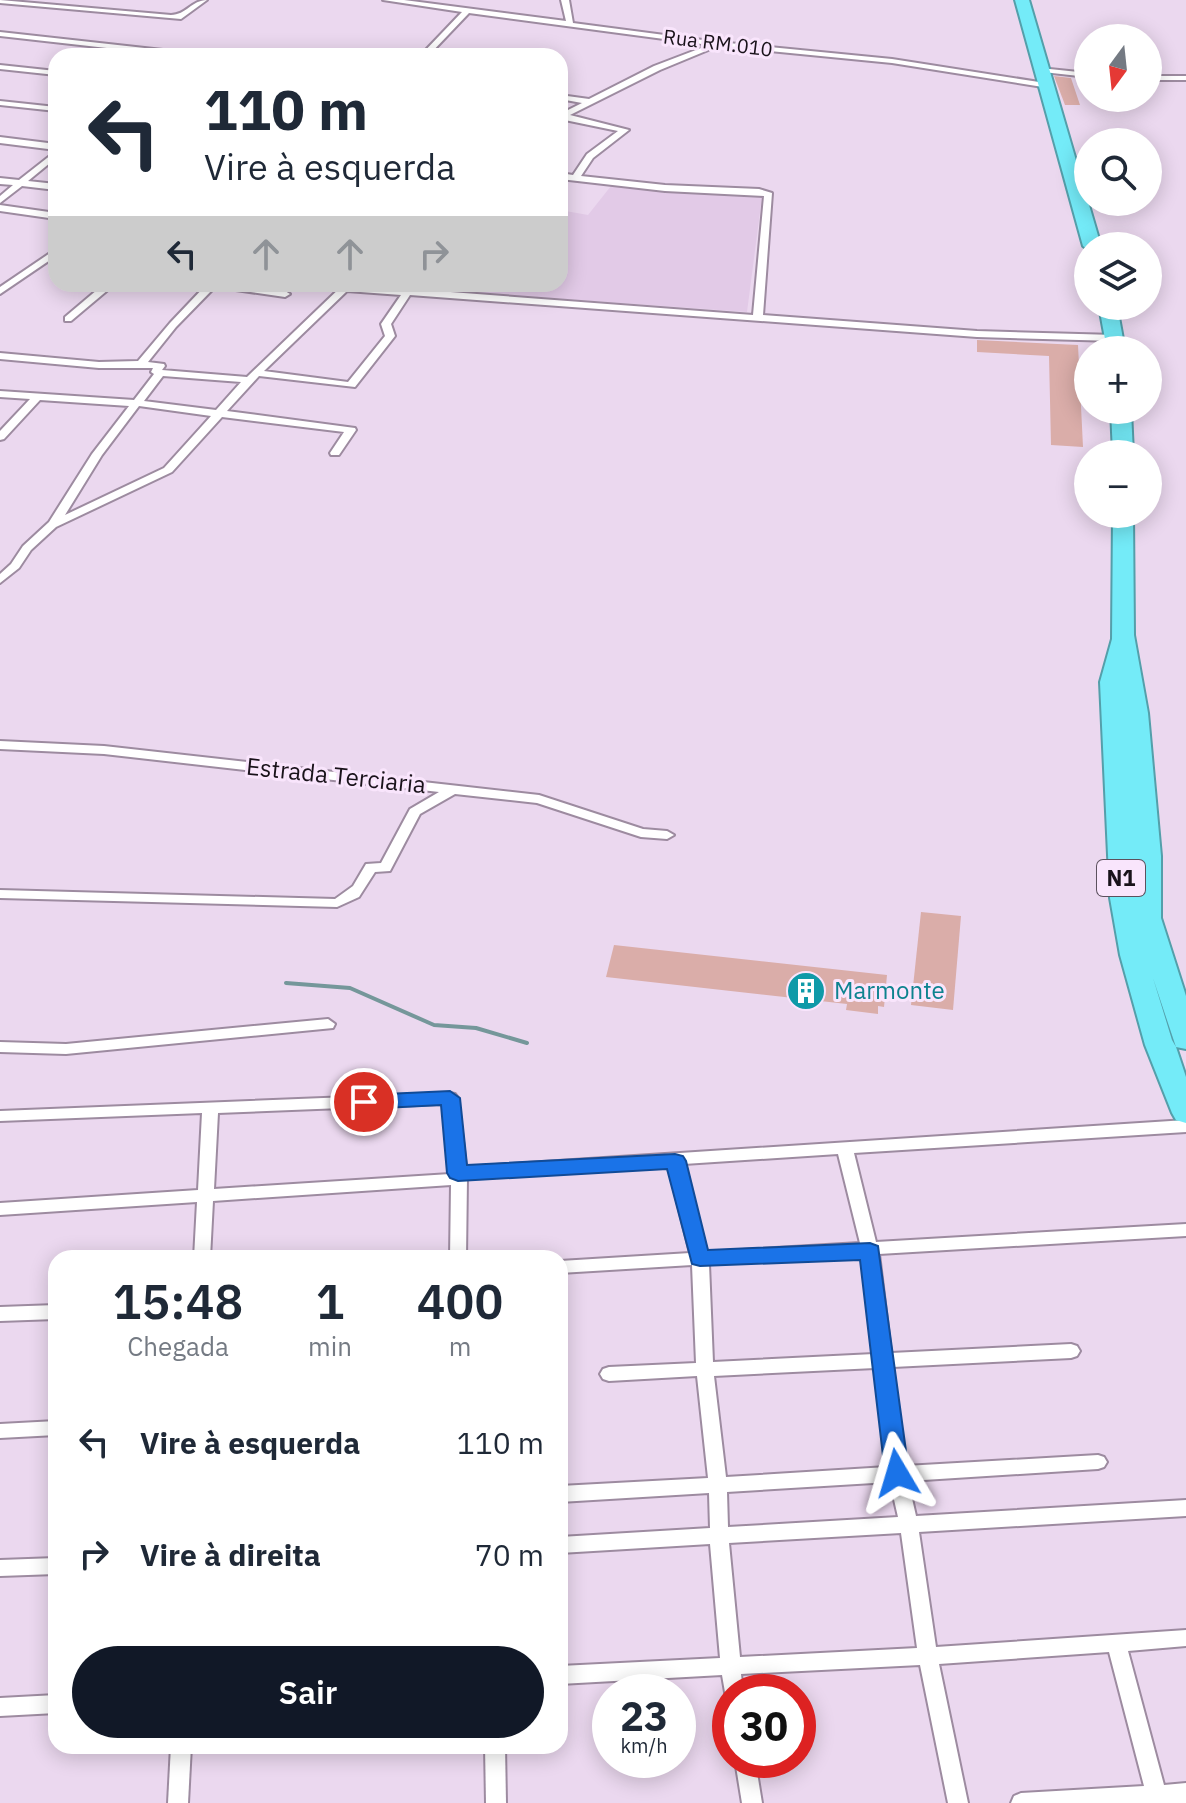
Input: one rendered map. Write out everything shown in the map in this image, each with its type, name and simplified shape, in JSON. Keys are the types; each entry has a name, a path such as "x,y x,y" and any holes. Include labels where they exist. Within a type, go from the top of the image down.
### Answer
{"highway":[{"path":"1022,0 1088,232"},
{"name":"N1","path":"1123,528 1123,635 1138,729 1148,856 1148,918 1186,1040"},
{"name":"N1","path":"1123,635 1111,682 1123,898 1133,955 1150,1015 1186,1113"}],"street":[{"path":"0,1 181,17 203,0"},
{"name":"Rua RM.010","path":"387,0 718,44 1046,78 1074,76"},
{"path":"565,0 570,24"},
{"path":"432,48 468,10"},
{"path":"0,34 123,48"},
{"path":"568,114 657,68 718,44"},
{"path":"0,67 48,72"},
{"path":"1162,78 1186,78"},
{"path":"568,98 593,102"},
{"path":"0,103 48,108"},
{"path":"568,118 625,130 590,156 574,179"},
{"path":"0,140 48,146"},
{"path":"0,200 48,161"},
{"path":"568,178 769,195 758,317"},
{"path":"0,181 48,186"},
{"path":"0,208 48,215"},
{"path":"0,291 48,258"},
{"path":"68,319 100,292"},
{"path":"141,364 205,292"},
{"path":"271,292 285,294"},
{"path":"52,525 168,470 252,377 342,292"},
{"path":"399,292 1074,341"},
{"path":"0,356 99,365 160,366 156,372 160,373 351,385 390,336 386,324 407,293"},
{"path":"0,580 52,525 97,454 160,373"},
{"path":"0,394 137,403 351,430 335,453"},
{"path":"0,437 38,396"},
{"name":"Estrada Terciaria","path":"0,745 104,750 539,799 641,833 667,835"},
{"path":"0,894 337,903 359,890 371,867 385,868 415,812 456,788"},
{"path":"0,1047 66,1049 328,1024"},
{"path":"0,1116 450,1098 458,1176 458,1250"},
{"path":"203,1250 210,1110"},
{"path":"0,1209 206,1197 458,1176 1186,1126"},
{"path":"845,1149 870,1251 897,1473 909,1524 928,1656 958,1803"},
{"path":"675,1161 700,1258 705,1370 718,1483 730,1674"},
{"path":"568,1266 1186,1230"},
{"path":"0,1314 48,1312"},
{"path":"609,1374 1071,1351"},
{"path":"0,1431 48,1428"},
{"path":"568,1493 1098,1462"},
{"path":"568,1544 1186,1508"},
{"path":"0,1568 48,1566"},
{"path":"568,1675 928,1656 1186,1638"},
{"path":"1116,1643 1156,1793"},
{"path":"0,1707 48,1704"},
{"path":"178,1803 181,1754"},
{"path":"495,1754 496,1803"},
{"path":"748,1778 752,1803"},
{"path":"1021,1803 1186,1793"}],"shaded area":[{"path":"611,186 762,197 747,312 465,292 568,292 568,211 588,215"}],"building":[{"path":"1054,76 1071,78 1074,105 1065,105"},
{"path":"977,340 1074,345 1074,424 1082,424 1083,440 1074,440 1074,446 1051,445 1049,356 977,352"},
{"name":"Marmonte","path":"921,912 961,916 953,1010 911,1005"},
{"name":"Marmonte","path":"614,945 887,975 884,1007 878,1006 878,1014 846,1010 847,1004 606,977"}],"waterway":[{"path":"286,983 350,988 434,1025 476,1028 527,1043"}],"place":[{"name":"Marmonte","path":"806,991"}],"route":[{"path":"364,1102 450,1098 458,1173 675,1161 700,1258 870,1251 897,1473"}]}
